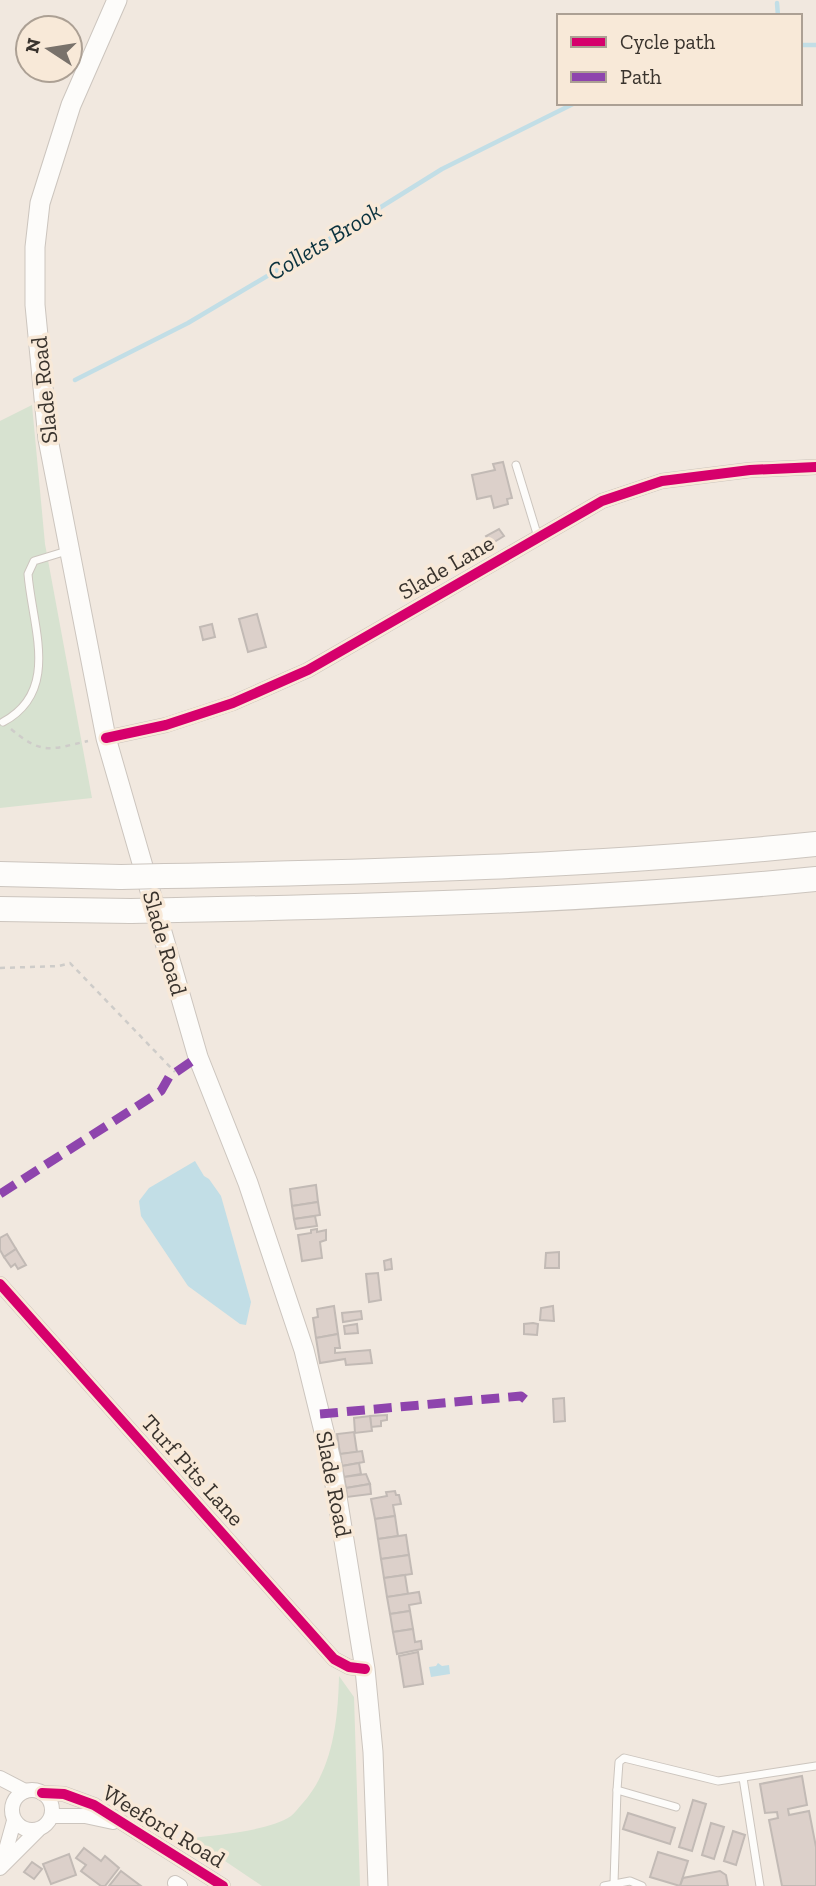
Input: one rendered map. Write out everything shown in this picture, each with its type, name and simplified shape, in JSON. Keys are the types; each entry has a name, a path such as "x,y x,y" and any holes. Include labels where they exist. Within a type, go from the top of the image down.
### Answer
{"highway":[{"path":"0,874 121,877 407,871 727,853 816,844"},
{"path":"0,909 131,911 431,905 711,890 816,879"}],"main road":[{"name":"Slade Road","path":"117,0 71,105 40,204 35,247 35,305 48,439 106,738 198,1057 252,1195 304,1350 339,1501 365,1669 373,1752 378,1886"}],"street":[{"name":"Slade Lane","path":"106,738 166,725 233,703 308,670 602,501 662,481 750,470 816,467"},
{"name":"Turf Pits Lane","path":"0,1284 334,1659 349,1667 365,1669"},
{"path":"0,1778 25,1791"},
{"path":"0,1788 23,1829 38,1830"},
{"path":"25,1791 42,1793 51,1803 52,1816 46,1825 1,1867 16,1798 25,1791"},
{"name":"Weeford Road","path":"42,1793 64,1794 94,1805 120,1824 223,1886"},
{"name":"Weeford Road","path":"52,1816 85,1816 120,1824"}],"lane":[{"path":"516,465 538,538"},
{"path":"3,722 19,713 31,699 40,665 27,573 34,561 70,550"},
{"path":"614,1883 619,1762 624,1758 705,1779 727,1781 816,1766"},
{"path":"743,1778 760,1886"},
{"path":"617,1790 676,1807"},
{"path":"604,1886 630,1881 642,1886"}],"path":[{"path":"3,722 33,746 50,750 106,738"},
{"path":"0,968 59,966 70,963 175,1072"}],"green space":[{"path":"32,405 45,544 92,798 0,808 0,421"},
{"path":"339,1676 354,1697 360,1886 262,1886 191,1838 257,1829 281,1821 294,1813 312,1791 327,1760 335,1727"}],"water":[{"path":"195,1161 221,1196 251,1302 246,1325 240,1324 188,1286 141,1216 139,1201 149,1188"},
{"path":"438,1663 442,1666 449,1665 450,1674 431,1677 429,1667"}],"building":[{"path":"503,462 512,498 507,499 508,504 494,508 491,496 477,499 472,475 495,470 493,464"},
{"path":"499,529 504,536 491,544 486,536"},
{"path":"257,614 266,647 248,652 239,619"},
{"path":"212,624 215,637 203,640 200,627"},
{"path":"316,1185 318,1202 292,1206 290,1189"},
{"path":"318,1202 320,1215 294,1219 292,1206"},
{"path":"315,1216 317,1226 296,1229 294,1219"},
{"path":"317,1229 317,1232 326,1230 326,1240 320,1242 322,1258 302,1261 298,1235"},
{"path":"7,1234 16,1249 4,1257 0,1250 0,1238"},
{"path":"16,1249 26,1265 18,1269 15,1264 11,1267 4,1257"},
{"path":"559,1252 559,1268 545,1268 546,1253"},
{"path":"391,1259 392,1269 385,1270 384,1261"},
{"path":"378,1273 381,1300 369,1302 366,1274"},
{"path":"334,1306 338,1334 316,1338 313,1318 318,1317 317,1309"},
{"path":"553,1306 554,1321 540,1320 541,1308"},
{"path":"361,1311 362,1319 343,1322 342,1313"},
{"path":"357,1324 358,1333 345,1334 344,1326"},
{"path":"524,1324 538,1324 537,1335 524,1334"},
{"path":"338,1334 340,1348 335,1348 335,1353 370,1350 372,1363 346,1365 345,1359 320,1363 316,1338"},
{"path":"564,1398 565,1421 554,1422 553,1399"},
{"path":"387,1415 387,1420 381,1421 381,1426 371,1427 370,1416"},
{"path":"370,1416 372,1431 355,1433 354,1418"},
{"path":"354,1432 357,1452 340,1454 337,1434"},
{"path":"362,1451 364,1462 342,1466 340,1454"},
{"path":"359,1463 361,1474 344,1477 342,1466"},
{"path":"366,1474 370,1484 346,1488 344,1477"},
{"path":"370,1484 371,1494 347,1497 346,1488"},
{"path":"395,1491 401,1504 393,1505 395,1516 375,1519 371,1499 387,1496 386,1492"},
{"path":"395,1516 398,1536 378,1539 375,1519"},
{"path":"406,1535 409,1555 381,1559 378,1539"},
{"path":"409,1555 412,1574 384,1578 381,1559"},
{"path":"405,1575 408,1594 387,1597 384,1578"},
{"path":"419,1592 421,1603 409,1605 410,1611 390,1614 387,1597"},
{"path":"410,1611 413,1629 393,1632 390,1614"},
{"path":"413,1629 415,1642 421,1641 422,1649 397,1654 393,1632"},
{"path":"418,1652 423,1684 404,1687 399,1656"},
{"path":"802,1776 807,1805 788,1809 789,1815 809,1811 816,1847 816,1886 782,1886 769,1820 778,1818 777,1812 765,1813 760,1784"},
{"path":"693,1800 706,1804 692,1851 679,1847"},
{"path":"628,1813 675,1828 670,1844 623,1829"},
{"path":"711,1823 724,1827 714,1859 702,1855"},
{"path":"733,1831 745,1835 736,1865 724,1861"},
{"path":"84,1848 101,1861 105,1856 119,1868 105,1886 101,1886 81,1871 86,1865 76,1858"},
{"path":"658,1852 688,1861 680,1886 650,1877"},
{"path":"69,1854 76,1875 51,1884 43,1864"},
{"path":"32,1862 42,1869 34,1879 24,1872"},
{"path":"121,1871 141,1886 109,1886"},
{"path":"720,1871 726,1875 728,1886 680,1886 683,1878"}],"waterway":[{"path":"777,3 778,14"},
{"name":"Collets Brook","path":"802,45 816,45"},
{"name":"Collets Brook","path":"75,380 188,323 442,169 571,105"}],"marked path":[{"path":"0,1194 161,1091 169,1077 198,1057"},
{"path":"320,1414 521,1396 528,1407"}],"cycle path":[{"path":"106,738 166,725 233,703 308,670 602,501 662,481 750,470 816,467"},
{"path":"0,1284 334,1659 349,1667 365,1669"},
{"path":"42,1793 64,1794 94,1805 223,1886"}]}
